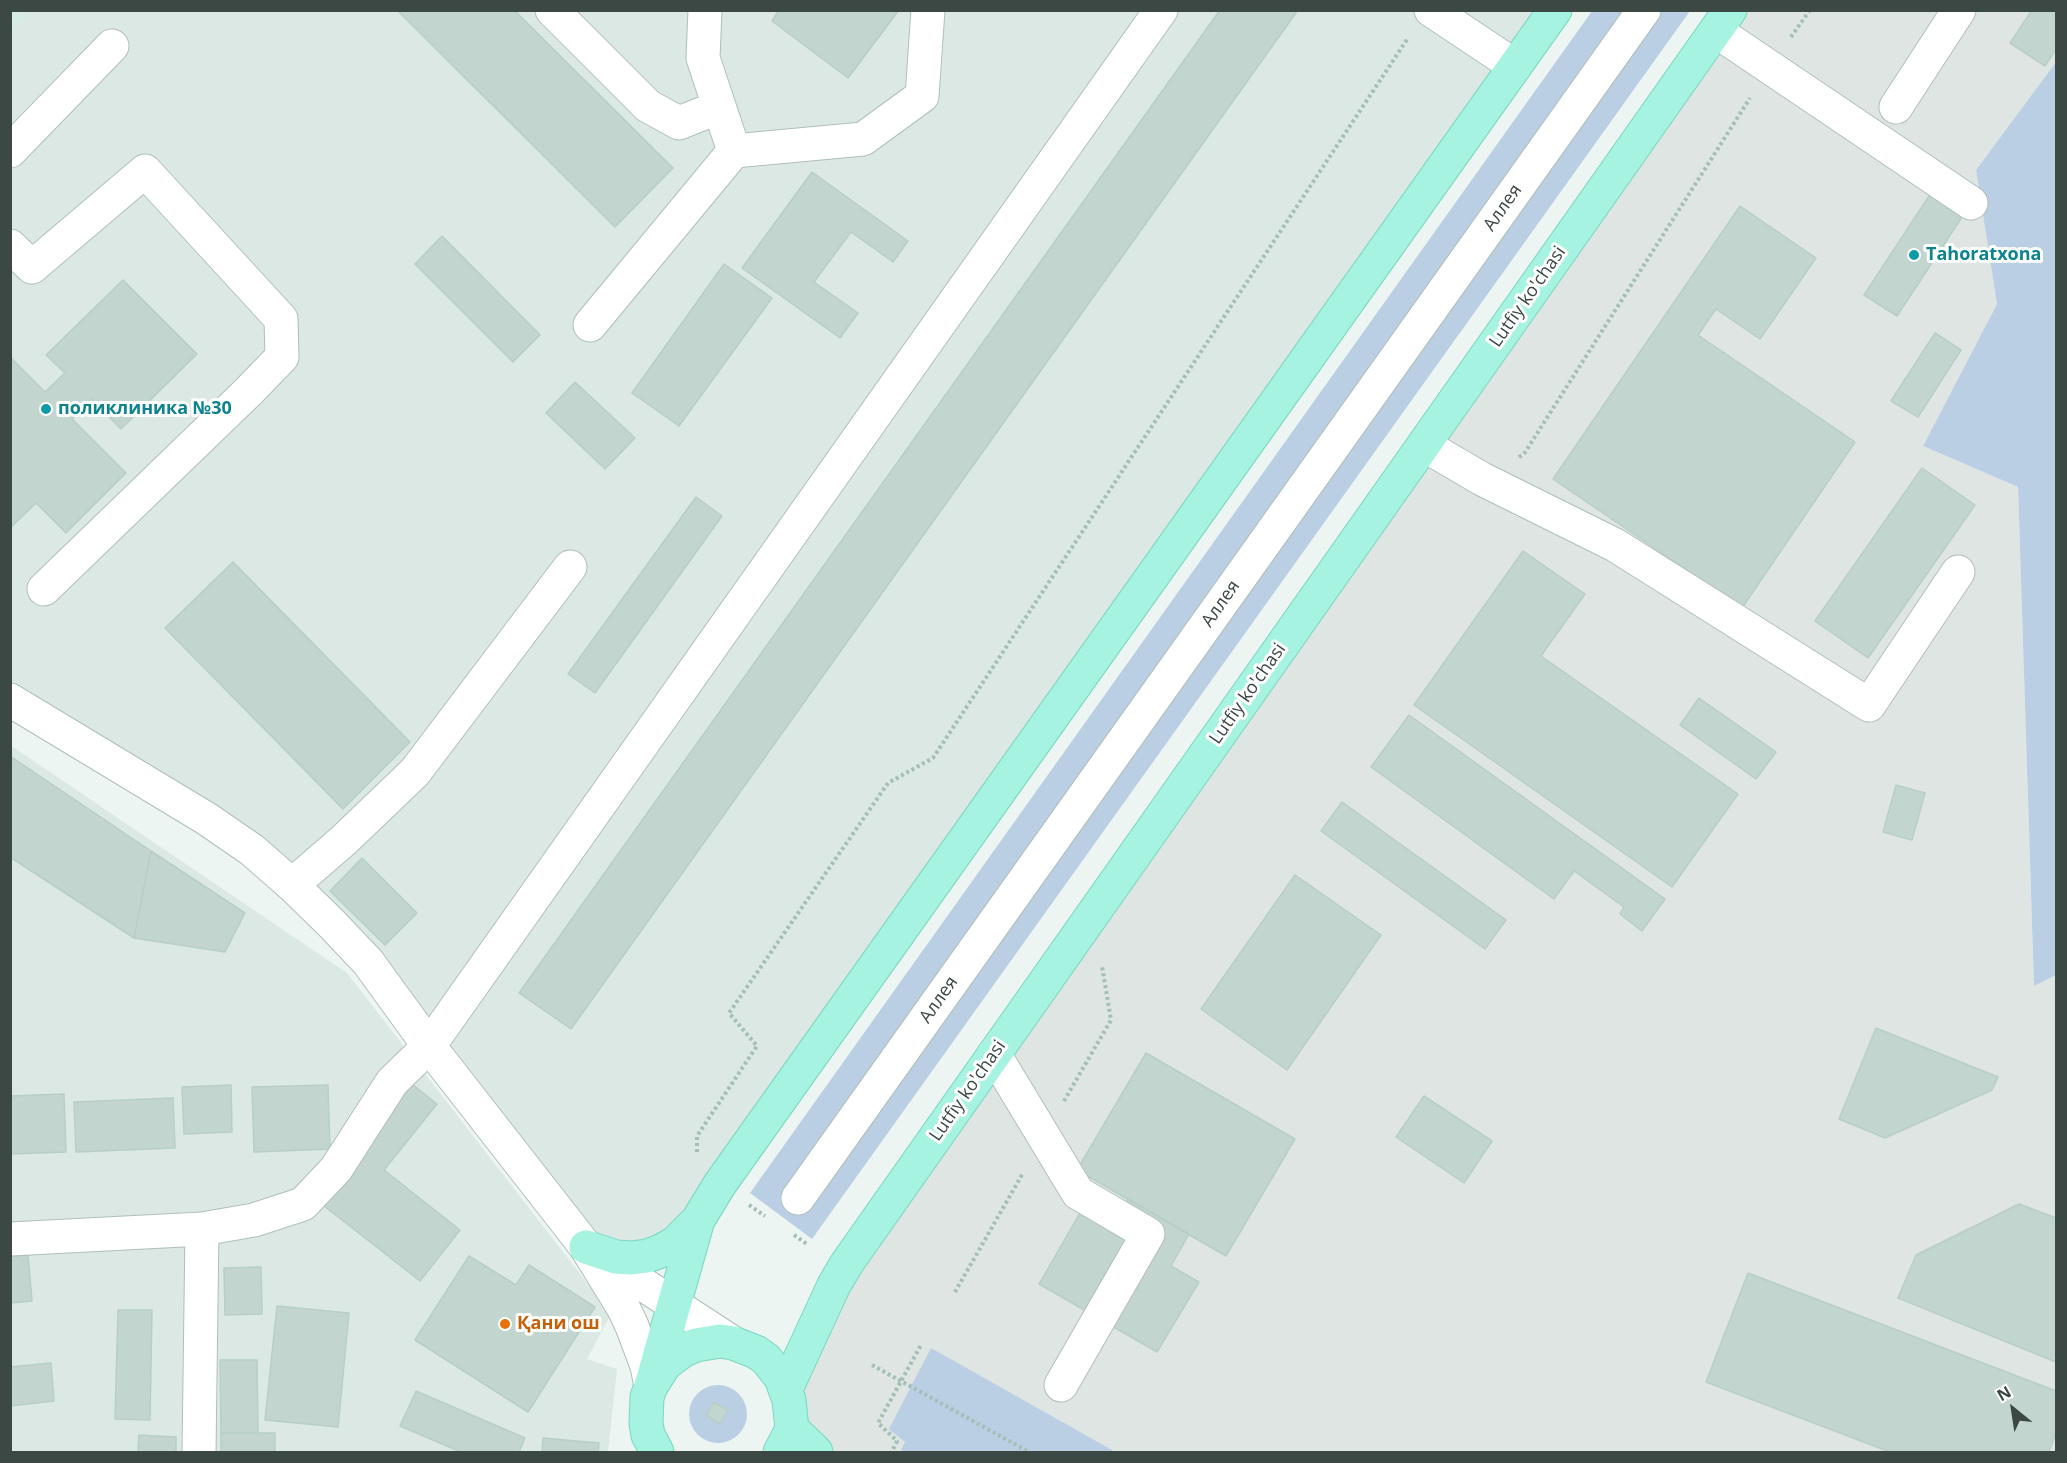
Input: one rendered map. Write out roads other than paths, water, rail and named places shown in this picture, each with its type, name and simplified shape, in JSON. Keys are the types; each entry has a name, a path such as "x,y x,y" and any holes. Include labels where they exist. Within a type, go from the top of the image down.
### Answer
{"main road":[{"path":"586,1247 616,1257 647,1256 675,1244 698,1220 741,1155 1555,10"},
{"name":"Lutfiy ko'chasi","path":"786,1389 834,1285 847,1263 1723,21"},
{"path":"657,1452 648,1435 647,1397 698,1220"},
{"path":"651,1386 665,1364 684,1350 708,1342 745,1346 766,1359 778,1373 786,1389 786,1441 816,1452"}],"street":[{"path":"552,10 648,106 679,123 719,107"},
{"path":"705,10 703,58 734,151"},
{"path":"590,326 734,151 863,139 922,96 928,10"},
{"path":"10,1239 202,1229 254,1220 303,1204 336,1169 392,1082 429,1046 1161,10"},
{"name":"Аллея","path":"798,1198 1644,10"},
{"path":"1896,107 1959,10"},
{"path":"1422,20 1515,66"},
{"path":"1723,21 1770,67 1971,203"},
{"path":"10,151 112,46"},
{"path":"10,246 32,267 145,171 281,319 282,357 44,589"},
{"path":"1424,445 1482,479 1615,545 1869,705 1958,572"},
{"path":"292,885 344,840 415,772 570,567"},
{"path":"10,700 207,819 252,850 292,885 368,962 429,1046 586,1247 632,1326 647,1366 651,1386"},
{"path":"994,1054 1078,1193 1148,1234 1061,1385"},
{"path":"200,1452 202,1229"},
{"path":"586,1247 733,1343"}],"place":[{"name":"Tahoratxona","path":"1914,255"},
{"name":"поликлиника №30","path":"46,409"},
{"name":"Қани ош","path":"505,1324"}]}
